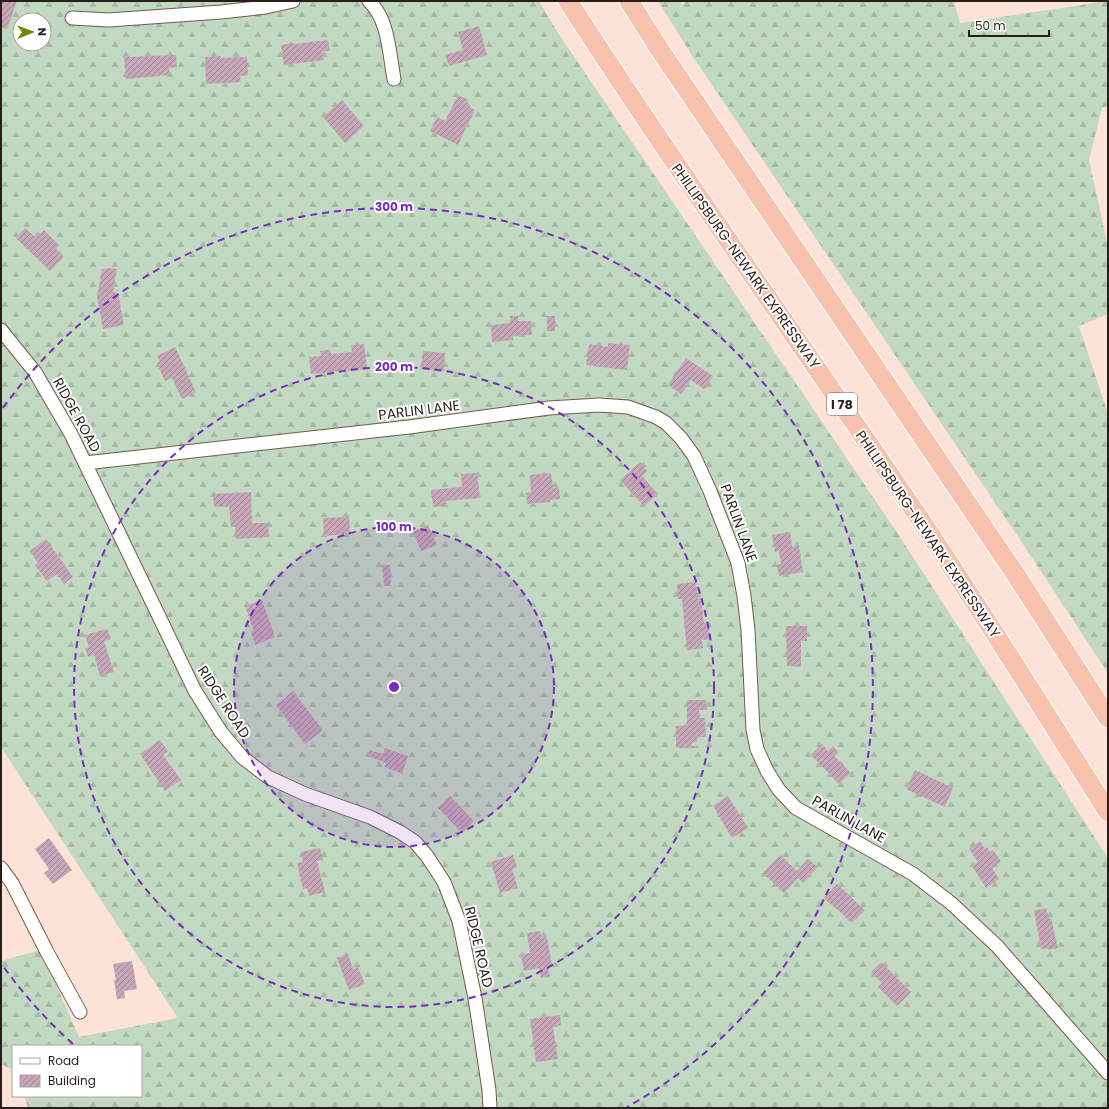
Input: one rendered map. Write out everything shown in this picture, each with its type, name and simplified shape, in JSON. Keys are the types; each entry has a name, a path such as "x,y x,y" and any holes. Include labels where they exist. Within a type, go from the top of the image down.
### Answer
{"highway":[{"path":"559,1 622,85"},
{"name":"PHILLIPSBURG-NEWARK EXPRESSWAY","path":"568,1 622,85 902,492 973,600 1108,812"},
{"path":"629,1 665,57 1016,575 1108,718"}],"street":[{"path":"72,18 109,20 213,13 266,7 293,1"},
{"path":"369,1 380,16 385,32 394,79"},
{"name":"RIDGE ROAD","path":"1,330 35,372 71,434 195,691 221,732 242,757 268,777 305,794 370,818 400,832 415,842 427,856 444,882 461,928 475,998 489,1090 490,1108"},
{"name":"PARLIN LANE","path":"85,463 409,428 549,408 600,406 628,407 656,417 666,423 681,438 694,456 710,491 738,562 748,630 753,730 758,749 767,771 779,790 796,808 913,874 951,903 997,946 1108,1073"},
{"path":"1,868 12,883 47,952 80,1012"}],"green space":[{"path":"1,1 539,1 558,33 896,531 1108,858 1108,1108 28,1108 24,1097 142,1097 142,1045 12,1045 12,1070 1,1064 1,961 41,950 79,1037 178,1018 1,747"},
{"path":"658,1 679,1 683,5 684,1 954,1 960,23 1108,1 1108,106 1102,108 1089,160 1108,247 1108,314 1079,326 1108,414 1108,673 1019,538 693,57"}],"building":[{"path":"1,1 17,1 7,29 1,27"},
{"path":"479,26 487,55 449,66 445,55 463,50 458,32"},
{"path":"328,40 330,51 322,51 324,60 284,65 281,45"},
{"path":"176,55 177,67 169,68 170,75 126,79 124,57"},
{"path":"221,56 221,58 247,57 248,75 240,76 241,82 206,84 205,57"},
{"path":"458,95 468,100 466,105 475,110 458,145 430,131 437,117 445,121"},
{"path":"342,100 364,126 345,143 323,117"},
{"path":"25,228 36,238 44,230 59,245 56,249 64,257 50,271 16,238"},
{"path":"102,269 117,269 113,292 118,293 124,325 103,329 97,297"},
{"path":"510,316 518,316 518,321 531,321 532,335 513,336 513,340 492,342 491,325 510,323"},
{"path":"547,316 555,316 555,331 547,331"},
{"path":"608,343 630,345 627,370 586,365 589,344 608,347"},
{"path":"364,344 367,369 311,374 309,357 321,356 320,351 330,350 331,354 352,352 351,345"},
{"path":"175,347 196,392 182,399 172,378 165,381 157,363 160,362 157,356"},
{"path":"423,351 445,353 444,371 421,369"},
{"path":"686,358 713,376 704,389 691,380 681,394 668,385"},
{"path":"640,462 647,471 642,476 658,494 644,506 620,480"},
{"path":"477,473 480,498 445,501 446,506 433,507 431,490 462,487 461,474"},
{"path":"551,473 553,488 559,487 560,499 550,500 550,502 527,504 526,493 531,492 530,475"},
{"path":"251,492 252,523 268,523 269,537 236,539 235,527 231,527 229,506 214,507 213,494"},
{"path":"349,517 350,534 324,536 323,518"},
{"path":"428,525 437,545 421,551 413,532"},
{"path":"790,532 792,547 799,546 803,572 779,576 777,565 781,564 779,551 775,552 772,535"},
{"path":"46,539 73,577 64,584 57,574 47,581 35,565 38,563 30,551"},
{"path":"382,565 390,565 391,586 384,586"},
{"path":"696,582 698,599 701,599 704,623 708,622 710,639 702,640 703,648 687,650 682,599 678,599 677,584"},
{"path":"262,600 275,637 255,645 251,632 254,631 245,606"},
{"path":"786,626 807,626 807,641 801,641 801,666 787,666"},
{"path":"107,629 111,639 104,641 114,672 100,676 94,655 88,657 85,648 89,647 85,635"},
{"path":"293,691 323,730 305,744 276,705"},
{"path":"687,700 706,700 707,710 699,710 699,718 705,718 706,737 697,737 697,742 692,742 692,746 698,746 698,748 676,748 676,726 687,725"},
{"path":"160,740 168,751 163,755 181,780 165,791 140,754"},
{"path":"822,744 828,751 833,746 838,752 834,756 851,773 839,784 811,755"},
{"path":"385,748 408,756 402,774 385,767 386,763 368,756 370,750 383,754"},
{"path":"915,770 953,788 945,807 906,789"},
{"path":"450,796 474,821 462,833 438,808"},
{"path":"728,796 748,828 732,838 713,806"},
{"path":"49,838 72,870 53,884 44,873 49,869 35,849"},
{"path":"980,841 985,849 987,847 990,852 993,850 1001,861 992,868 999,879 986,888 972,866 978,862 969,849"},
{"path":"320,848 323,860 317,861 325,892 309,896 307,888 303,889 297,863 303,862 301,852"},
{"path":"513,855 517,867 512,869 518,888 500,893 491,862"},
{"path":"780,855 797,871 808,859 818,867 803,883 798,878 784,893 763,873"},
{"path":"837,884 865,910 852,923 824,898"},
{"path":"1046,908 1049,919 1051,918 1058,948 1049,950 1048,948 1041,949 1034,911"},
{"path":"540,931 542,938 547,937 552,965 548,966 550,977 541,978 539,968 524,971 521,955 530,953 527,933"},
{"path":"348,954 353,969 358,967 365,984 349,990 337,958"},
{"path":"132,961 137,989 124,991 125,998 117,999 113,964"},
{"path":"881,962 911,992 897,1006 878,987 882,983 871,972"},
{"path":"560,1015 561,1025 553,1027 558,1059 536,1062 530,1019"}]}
